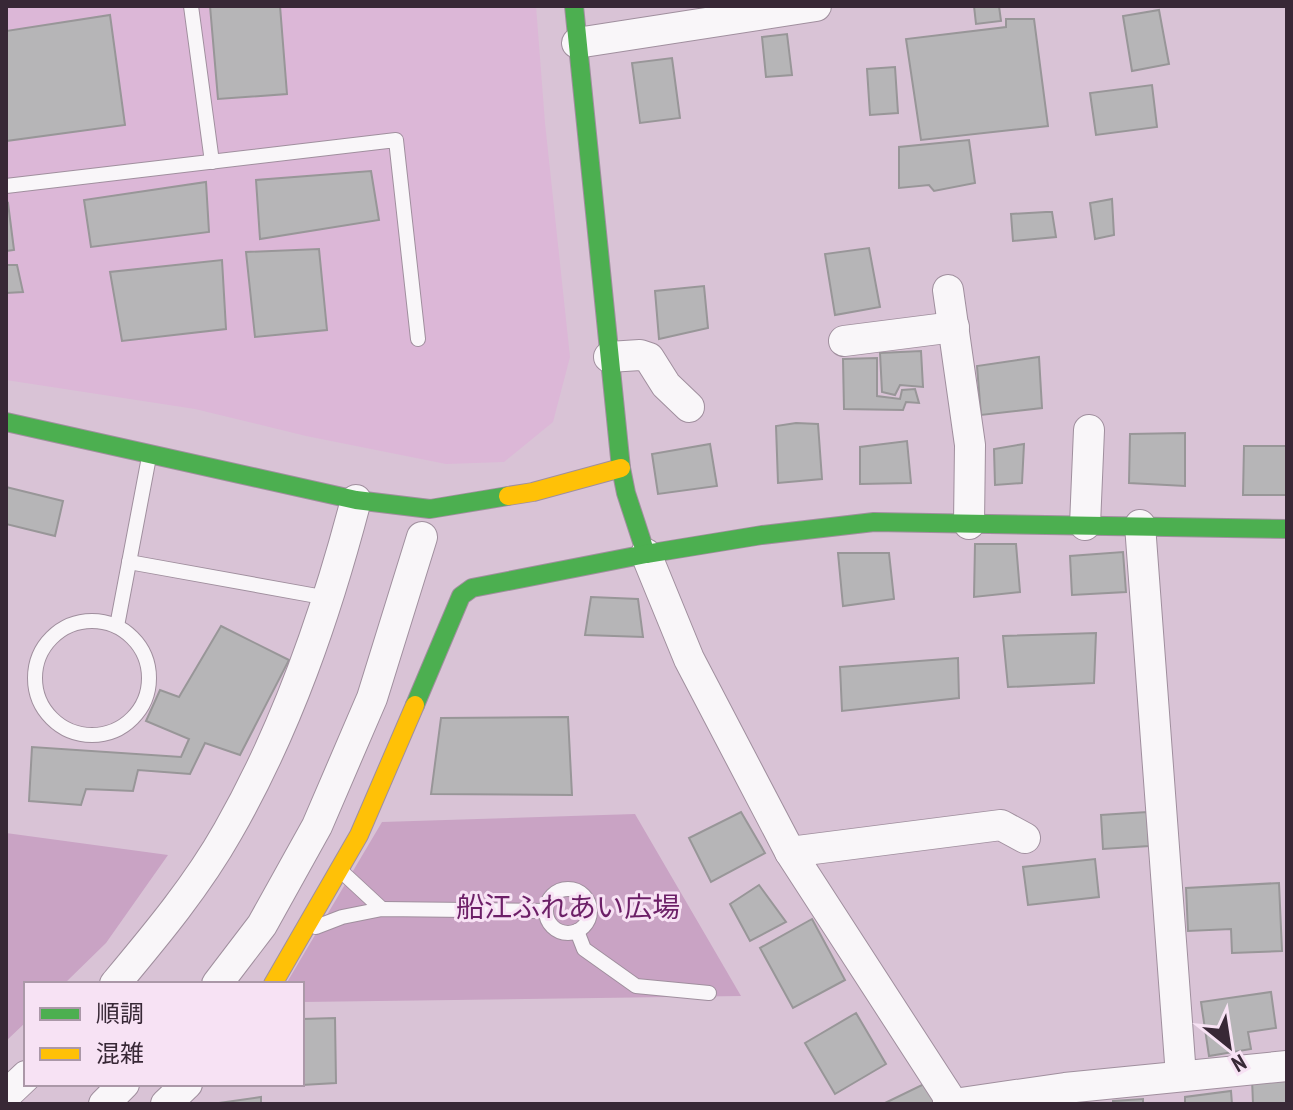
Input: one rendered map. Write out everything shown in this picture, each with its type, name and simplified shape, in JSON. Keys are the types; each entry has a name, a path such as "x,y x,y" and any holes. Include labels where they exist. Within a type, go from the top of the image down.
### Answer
{"street":[{"path":"574,6 621,468 646,554 689,659 790,852 903,1023 951,1104 1154,1092 1181,1076 1287,1066"},
{"path":"577,43 816,6"},
{"path":"948,290 970,445 969,524"},
{"path":"844,341 954,327"},
{"path":"609,357 640,355 649,358 666,385 689,407"},
{"path":"6,422 356,500 430,509 533,492 621,468"},
{"path":"1085,525 1089,430"},
{"path":"117,982 165,924 228,833 285,720 328,598 356,500"},
{"path":"274,982 359,835 461,596 472,588 646,554 762,535 874,522 1287,529"},
{"path":"1140,525 1181,1076"},
{"path":"219,982 262,925 317,826 372,698 422,537"},
{"path":"790,852 1001,825 1025,838"},
{"path":"6,1095 24,1078"},
{"path":"104,1104 122,1086"},
{"path":"166,1104 185,1086"}],"lane":[{"path":"191,6 212,162"},
{"path":"6,186 396,140 418,339"},
{"path":"117,626 150,453"},
{"path":"129,562 328,598"},
{"path":"101,620 117,626 139,643 148,664 149,687 142,708 126,725 106,734 83,735 61,727 45,712 35,692 34,669 42,648 58,631 78,621 101,620"},
{"path":"340,871 382,909"},
{"path":"568,888 584,894 589,901 589,919 577,931 568,933 552,927 545,911 552,895 559,890 568,888"},
{"path":"305,931 342,917 382,909 545,911"},
{"path":"577,931 584,949 636,986 709,993"}],"shaded area":[{"path":"6,6 536,6 570,357 553,422 504,462 446,464 306,436 195,409 6,380"}],"green space":[{"name":"船江ふれあい広場","path":"635,814 741,996 304,1002 304,982 287,982 382,822"},
{"path":"6,833 168,855 106,943 66,982 24,982 24,1024 6,1041"}],"building":[{"path":"210,6 280,6 287,94 218,99"},
{"path":"974,6 999,6 1001,21 976,24"},
{"path":"1159,10 1169,64 1132,71 1123,16"},
{"path":"110,15 125,125 6,141 6,31"},
{"path":"1006,19 1034,19 1048,126 921,140 906,39 1006,27"},
{"path":"787,34 792,75 766,77 762,37"},
{"path":"672,58 680,118 640,123 632,63"},
{"path":"895,67 898,113 870,115 867,69"},
{"path":"1152,85 1157,127 1096,135 1090,93"},
{"path":"969,140 975,183 934,191 929,185 899,188 899,147"},
{"path":"371,171 379,220 260,239 256,180"},
{"path":"206,182 209,232 91,247 84,200"},
{"path":"1112,199 1114,235 1095,239 1090,203"},
{"path":"6,204 14,250 6,251"},
{"path":"1052,212 1056,237 1013,241 1011,214"},
{"path":"869,248 880,307 835,315 825,254"},
{"path":"319,249 327,330 255,337 246,252"},
{"path":"222,260 226,329 122,341 110,272"},
{"path":"6,265 17,265 23,292 6,293"},
{"path":"704,286 708,328 659,339 655,291"},
{"path":"921,351 923,387 900,385 895,395 882,392 880,353"},
{"path":"1039,357 1042,408 981,415 977,366"},
{"path":"877,358 877,396 900,399 902,390 915,389 919,403 906,402 903,410 844,409 843,359"},
{"path":"818,424 822,479 778,483 776,426"},
{"path":"1185,433 1185,486 1129,483 1130,434"},
{"path":"907,441 911,483 860,484 860,447"},
{"path":"710,444 717,486 658,494 652,454"},
{"path":"1024,444 1022,483 995,485 994,449"},
{"path":"1244,446 1287,446 1287,495 1243,495"},
{"path":"6,487 63,501 55,536 6,524"},
{"path":"975,544 1016,544 1020,592 974,597"},
{"path":"1123,552 1126,592 1072,595 1070,556"},
{"path":"838,553 889,553 894,599 843,606"},
{"path":"591,597 638,599 643,637 585,635"},
{"path":"221,626 289,660 240,755 205,743 190,774 138,770 133,791 86,789 81,805 29,801 32,747 181,757 189,739 146,721 160,690 179,697"},
{"path":"1096,633 1094,683 1008,687 1003,636"},
{"path":"958,658 959,698 842,711 840,667"},
{"path":"568,717 572,795 431,794 441,718"},
{"path":"741,812 765,853 711,882 689,838"},
{"path":"1147,812 1149,846 1103,849 1101,815"},
{"path":"1095,859 1099,897 1028,905 1023,867"},
{"path":"1279,883 1282,951 1232,953 1231,929 1188,931 1186,888"},
{"path":"759,885 786,922 750,941 730,904"},
{"path":"812,919 845,980 793,1008 760,948"},
{"path":"1271,992 1276,1028 1248,1032 1251,1049 1209,1056 1201,1002"},
{"path":"856,1013 886,1064 835,1094 805,1043"},
{"path":"335,1018 336,1083 304,1085 304,1019"},
{"path":"1287,1077 1287,1104 1253,1104 1252,1079"},
{"path":"926,1083 936,1104 883,1104"},
{"path":"1231,1091 1232,1104 1185,1104 1185,1097"},
{"path":"261,1097 261,1104 219,1103"},
{"path":"1143,1099 1143,1104 1113,1104 1113,1101"}],"traffic: fast":[{"path":"574,6 621,468 646,554"},
{"path":"6,422 356,500 430,509 508,496"},
{"path":"415,705 461,596 472,588 646,554 762,535 874,522 1287,529"}],"traffic: slow":[{"path":"508,496 621,468"},
{"path":"274,982 359,835 415,705"}]}
